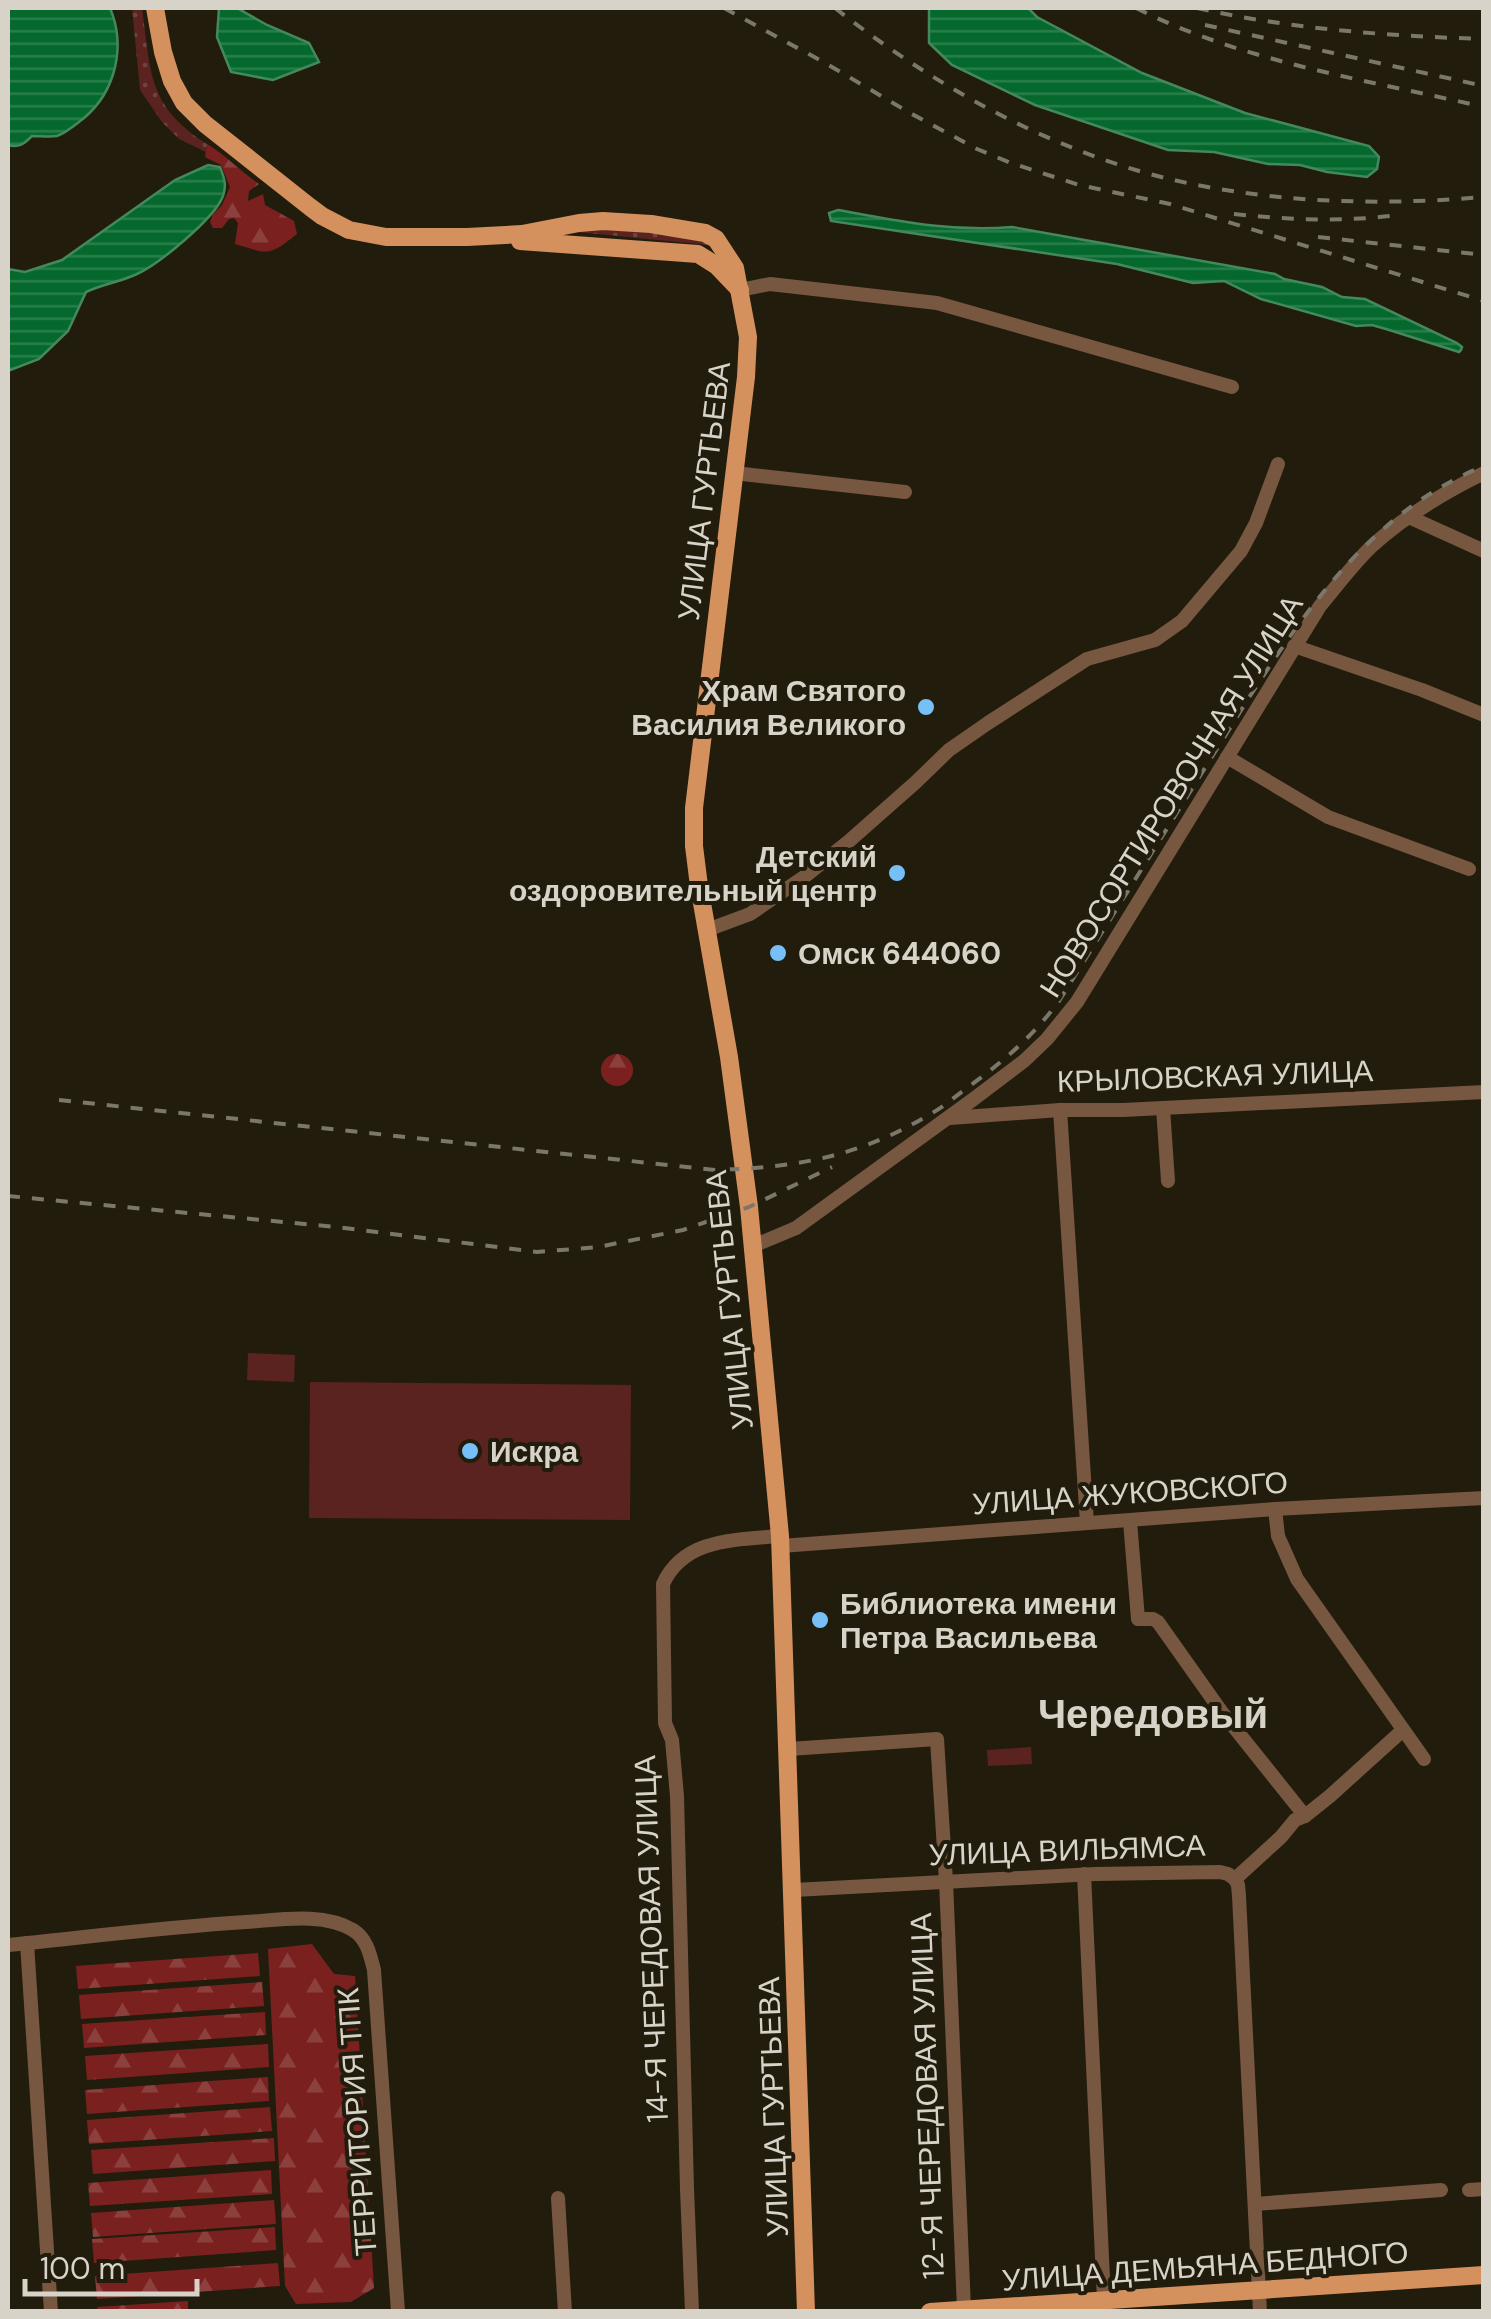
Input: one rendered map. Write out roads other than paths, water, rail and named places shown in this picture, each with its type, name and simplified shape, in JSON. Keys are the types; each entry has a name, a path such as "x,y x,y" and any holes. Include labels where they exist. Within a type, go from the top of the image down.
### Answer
{"main road":[{"path":"154,8 172,81 184,103 322,216 350,230 386,237 467,237 522,234 603,221 705,232 724,249 735,268 740,290"},
{"name":"УЛИЦА ГУРТЬЕВА","path":"740,290 748,337 743,409 694,808 694,846 729,1057 753,1246 781,1541 806,2312"},
{"name":"УЛИЦА ДЕМЬЯНА БЕДНОГО","path":"930,2312 1484,2275"}],"street":[{"path":"740,290 770,284 937,303 1232,387"},
{"path":"706,930 766,904 848,842 949,750 1086,659 1155,640 1182,621 1241,552 1278,464"},
{"name":"НОВОСОРТИРОВОЧНАЯ УЛИЦА","path":"753,1246 796,1228 950,1118 1024,1061 1062,1021 1320,606 1369,549 1409,517 1484,473"},
{"path":"734,474 905,492"},
{"path":"1409,517 1484,551"},
{"path":"1294,646 1484,715"},
{"path":"1227,757 1328,817 1469,868"},
{"name":"КРЫЛОВСКАЯ УЛИЦА","path":"950,1118 1484,1092"},
{"path":"1164,1108 1168,1181"},
{"path":"1060,1110 1087,1523"},
{"name":"УЛИЦА ЖУКОВСКОГО","path":"671,1567 688,1552 726,1541 781,1541 1484,1498"},
{"path":"1275,1510 1278,1536 1297,1578 1424,1759"},
{"path":"1130,1521 1138,1619 1158,1622 1221,1711 1305,1816"},
{"name":"14-Я ЧЕРЕДОВАЯ УЛИЦА","path":"671,1567 663,1584 666,1723 672,1740 677,1796 692,2312"},
{"name":"УЛИЦА ВИЛЬЯМСА","path":"794,1890 1084,1874 1220,1872 1235,1879 1295,1820 1305,1816 1403,1730"},
{"name":"12-Я ЧЕРЕДОВАЯ УЛИЦА","path":"789,1749 937,1739 964,2309"},
{"path":"1084,1874 1104,2300"},
{"path":"1235,1879 1239,1896 1260,2312"},
{"name":"ТЕРРИТОРИЯ ТПК","path":"26,1943 174,1926 270,1921 324,1920 357,1932 369,1951 374,1970 398,2312"},
{"path":"8,1944 26,1943 51,2312"},
{"path":"1254,2204 1440,2190"},
{"path":"558,2198 565,2312"}],"railway":[{"path":"724,8 910,113 1011,163 1079,185 1170,204 1484,301"},
{"path":"835,8 911,62 991,110 1120,165 1204,186 1284,197 1364,202 1484,197"},
{"path":"1136,8 1177,27 1262,56 1484,107"},
{"path":"1197,8 1339,30 1484,39"},
{"path":"1205,25 1484,86"},
{"path":"1234,214 1316,219 1399,215"},
{"path":"1318,237 1484,255"},
{"path":"59,1100 715,1170 825,1158 901,1130 944,1106 1007,1056 1059,1001 1250,696 1297,627 1349,562 1411,507 1484,466"},
{"path":"8,1196 336,1227 537,1252 598,1247 683,1230 749,1207 832,1167"}],"place":[{"name":"Храм Святого Василия Великого","path":"926,707"},
{"name":"Детский оздоровительный центр","path":"897,873"},
{"name":"Омск 644060","path":"778,953"},
{"name":"Искра","path":"470,1451"},
{"name":"Библиотека имени Петра Васильева","path":"820,1620"}],"district":[{"name":"Чередовый","path":"1153,1714"}]}
